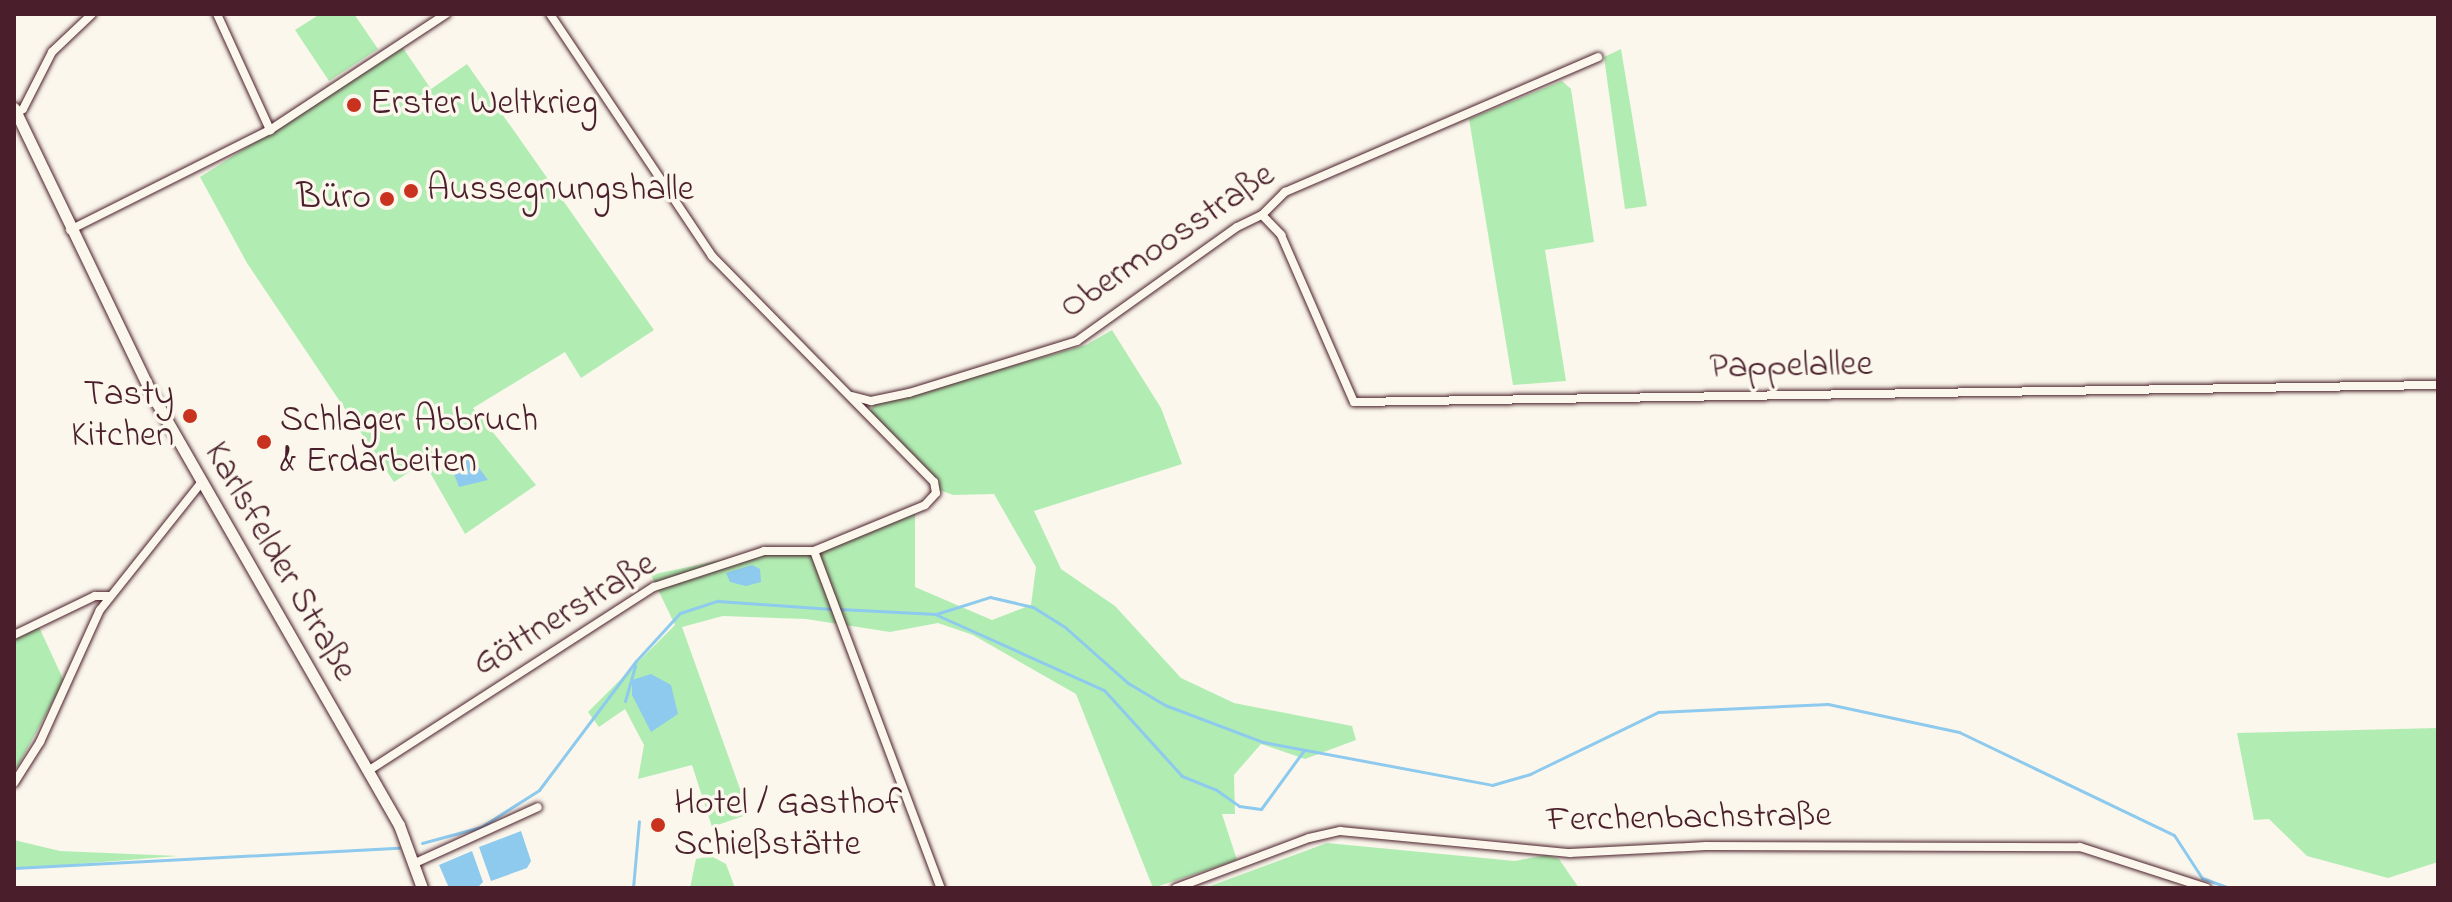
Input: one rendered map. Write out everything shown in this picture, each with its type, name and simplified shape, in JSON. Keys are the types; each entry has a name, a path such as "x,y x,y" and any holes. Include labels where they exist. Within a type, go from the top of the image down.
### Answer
{"street":[{"path":"15,112 23,109 52,52 92,14"},
{"path":"217,14 270,130"},
{"path":"70,230 270,130 446,14"},
{"path":"550,14 712,256 848,394"},
{"name":"Obermoosstraße","path":"848,394 871,401 909,393 1077,341 1237,227 1262,215 1285,192 1598,57"},
{"name":"Karlsfelder Straße","path":"15,112 70,230 201,483 399,825 422,888"},
{"name":"Pappelallee","path":"1262,215 1281,235 1354,402 2438,385"},
{"name":"Göttnerstraße","path":"368,771 654,587 764,551 814,551 925,505 936,493 934,482 848,394"},
{"path":"14,783 40,742 110,596 201,483"},
{"path":"814,551 941,888"},
{"path":"14,635 95,596 110,596"},
{"path":"413,864 538,807"},
{"name":"Ferchenbachstraße","path":"1176,888 1309,838 1340,831 1570,853 1706,846 2080,847 2207,888"}],"green space":[{"path":"320,14 354,14 378,49 329,81 295,30"},
{"path":"403,48 431,89 467,64 654,330 581,378 565,352 473,408 536,485 465,534 424,462 394,482 247,263 200,177"},
{"path":"1621,49 1647,206 1625,209 1604,57"},
{"path":"1562,81 1571,89 1594,242 1545,250 1566,381 1513,385 1469,119"},
{"path":"1112,330 1161,408 1182,464 1034,511 1061,569 1115,606 1181,678 1234,703 1352,726 1356,740 1305,759 1261,744 1234,775 1235,814 1222,814 1237,860 1153,888 1076,694 973,635 938,623 890,632 806,619 723,616 682,627 749,814 712,827 692,765 638,779 644,745 625,709 599,727 588,712 675,625 651,575 762,551 813,552 915,513 915,587 992,620 1031,605 1036,567 994,494 953,495 937,489 870,411 874,405 1086,345"},
{"path":"39,627 64,681 14,773 14,640"},
{"path":"2438,728 2438,862 2388,878 2307,856 2269,819 2254,820 2237,733"},
{"path":"14,840 60,851 178,856 14,869"},
{"path":"1327,843 1515,861 1546,855 1559,859 1579,888 1205,888"},
{"path":"711,856 726,864 735,888 690,888 696,859"}],"water":[{"path":"452,453 471,457 488,480 459,487 454,474 440,466"},
{"path":"752,565 760,569 761,582 746,586 730,582 726,573"},
{"path":"651,674 671,685 678,714 651,732 632,695 632,680"},
{"path":"521,831 531,861 527,868 491,881 479,847"},
{"path":"472,851 483,882 477,888 449,888 439,865"}],"waterway":[{"path":"840,609 936,614 990,597 1033,607 1066,628 1128,683 1165,705 1263,742 1492,785 1530,774 1658,712 1828,704 1959,732 2174,835 2202,878 2229,888"},
{"path":"422,843 481,827 539,790 636,661 680,613 718,601 832,609"},
{"path":"937,615 1104,690 1182,776 1215,789 1239,806 1261,809 1304,750"},
{"path":"625,701 635,665"},
{"path":"633,888 639,821"},
{"path":"14,868 398,848"}],"place":[{"name":"Erster Weltkrieg","path":"354,105"},
{"name":"Aussegnungshalle","path":"411,191"},
{"name":"Büro","path":"387,199"},
{"name":"Tasty Kitchen","path":"190,416"},
{"name":"Schlager Abbruch & Erdarbeiten","path":"264,442"},
{"name":"Hotel / Gasthof Schießstätte","path":"658,825"}]}
